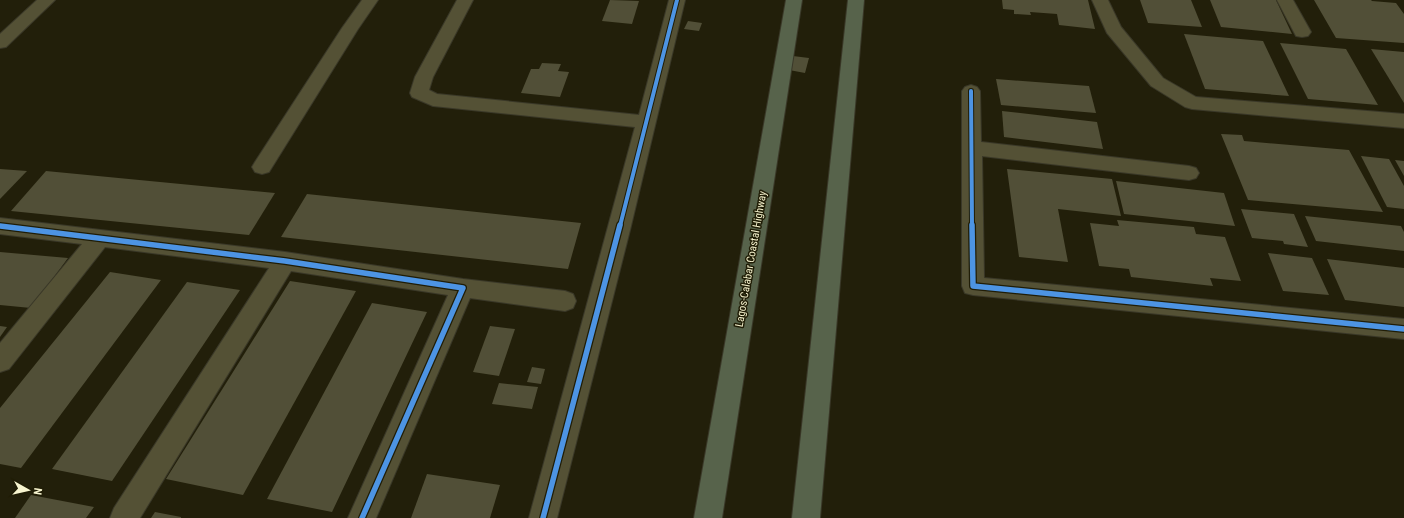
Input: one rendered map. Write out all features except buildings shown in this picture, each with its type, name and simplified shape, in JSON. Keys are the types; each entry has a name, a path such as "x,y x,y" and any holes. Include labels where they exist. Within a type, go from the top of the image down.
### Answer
{"highway":[{"name":"Lagos-Calabar Coastal Highway","path":"708,518 794,0"},
{"path":"806,518 856,0"}],"street":[{"path":"0,43 47,0"},
{"path":"262,167 350,28 370,0"},
{"path":"465,0 424,77 419,93 433,100 646,122"},
{"path":"544,518 677,0"},
{"path":"1100,0 1113,29 1157,82 1192,103 1404,121"},
{"path":"1285,0 1302,32"},
{"path":"971,91 974,286 1404,328"},
{"path":"972,148 1189,173"},
{"path":"0,226 285,261 463,288 565,301"},
{"path":"0,361 100,238"},
{"path":"124,518 285,261"},
{"path":"362,518 463,288"}],"cycle path":[{"path":"543,518 619,230 677,0"},
{"path":"971,91 973,286 1404,329"},
{"path":"0,226 285,261 463,288 362,518"}]}
